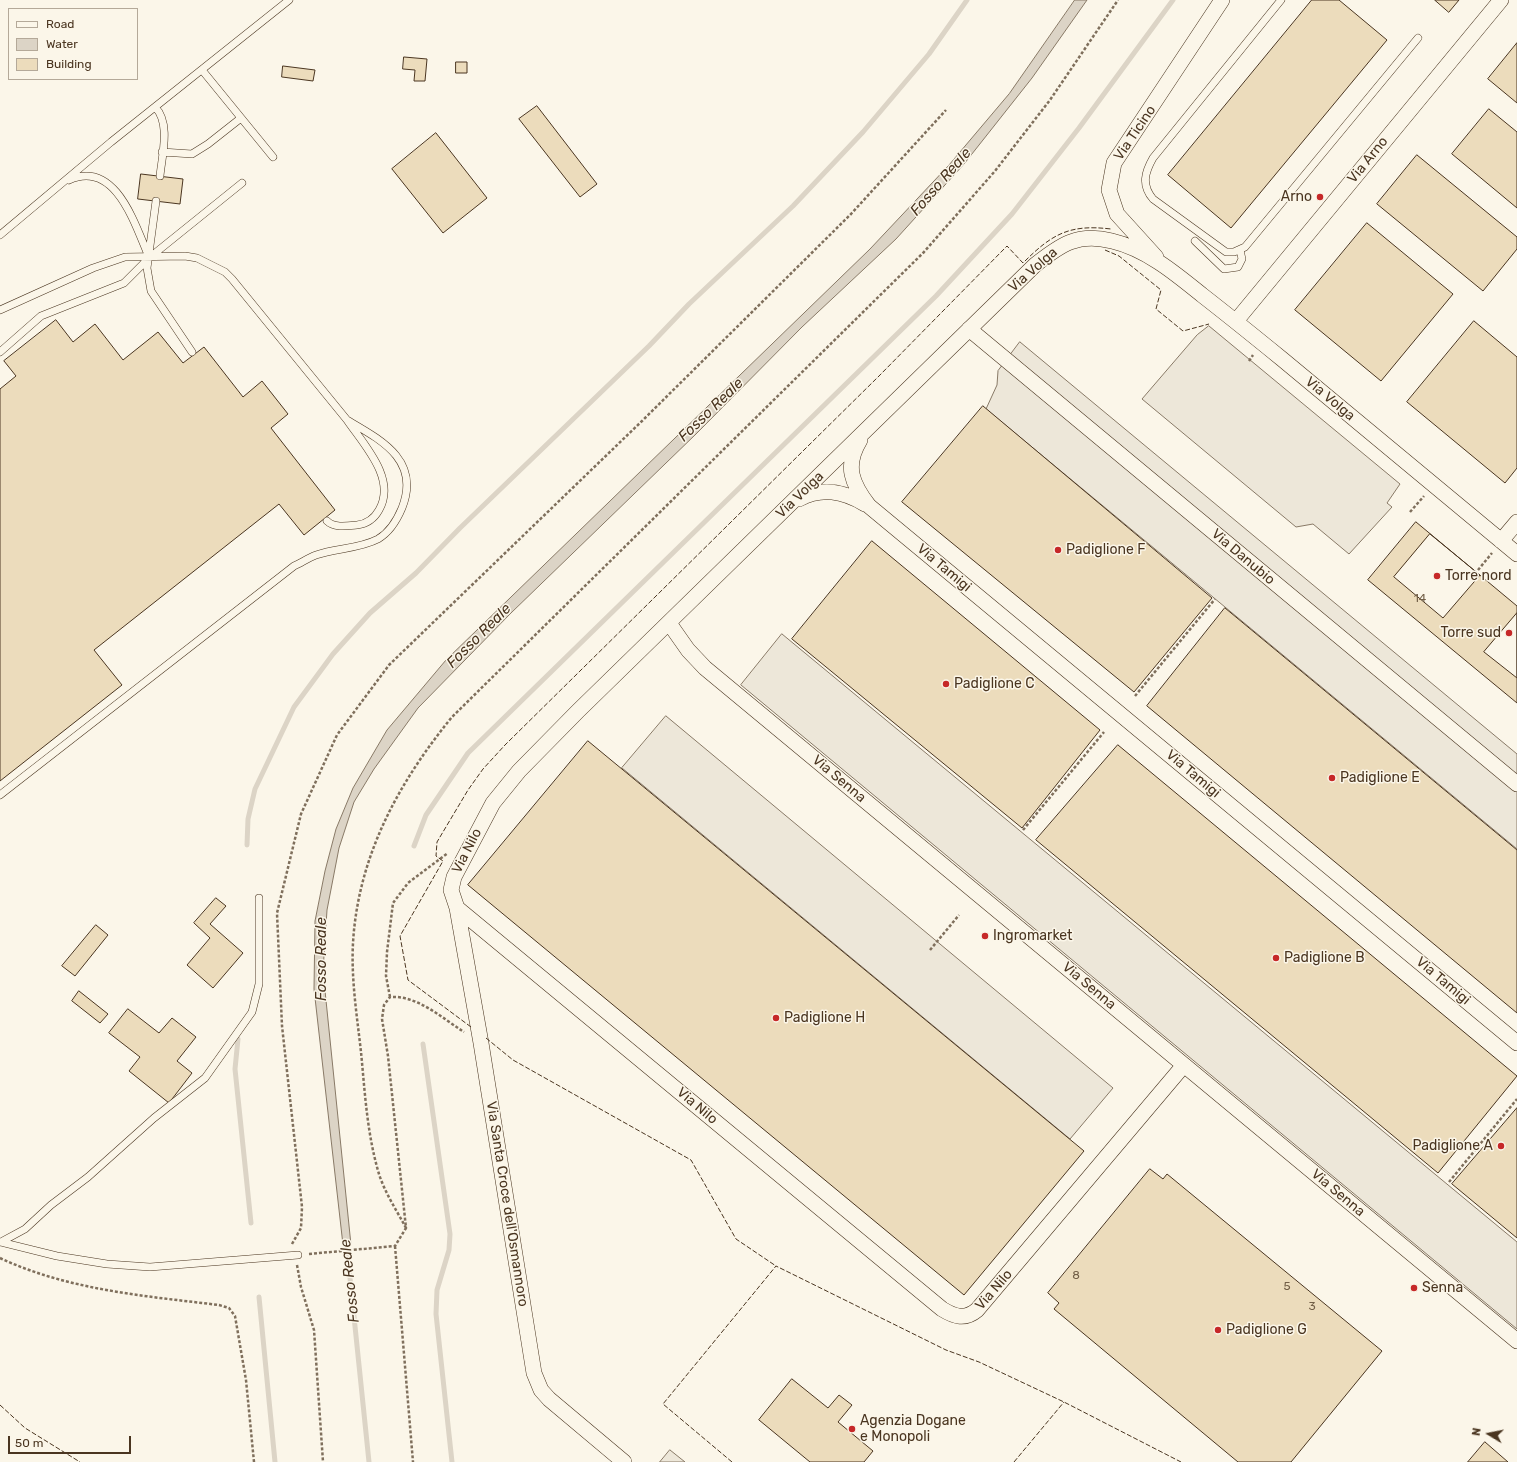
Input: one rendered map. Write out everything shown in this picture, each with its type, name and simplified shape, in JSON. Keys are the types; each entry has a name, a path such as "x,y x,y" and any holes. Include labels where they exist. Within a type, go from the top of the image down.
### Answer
{"street":[{"name":"Via Ticino","path":"1164,265 1117,214 1109,190 1114,163 1222,0"},
{"name":"Via Arno","path":"1236,321 1501,0"},
{"name":"Via Volga","path":"669,623 1035,265 1059,246 1072,240 1098,238 1112,241 1128,246 1164,265 1236,321 1517,554"},
{"name":"Via Danubio","path":"969,329 1517,784"},
{"name":"Via Tamigi","path":"867,429 856,446 852,456 851,468 857,490 869,506"},
{"name":"Via Tamigi","path":"793,502 815,492 826,491 852,497 869,506 1517,1043"},
{"path":"1501,541 1517,522"},
{"name":"Via Nilo","path":"669,623 524,765 493,803 454,877 451,890 457,908 949,1314 964,1318 971,1316 977,1310 1184,1065"},
{"name":"Via Senna","path":"669,623 688,650 705,668 1517,1341"},
{"name":"Via Santa Croce dell'Osmannoro","path":"457,908 481,1042 535,1378 541,1390 549,1399 624,1462"}],"lane":[{"path":"0,235 155,107 289,0"},
{"path":"1281,0 1153,158 1146,170 1146,188 1153,199 1219,249 1226,252 1240,250 1245,247 1418,38"},
{"path":"202,70 273,157"},
{"path":"155,107 163,118 160,176"},
{"path":"162,152 192,154 208,144 241,118"},
{"path":"59,186 80,176 91,175 102,178 125,204 149,258"},
{"path":"0,352 41,316 124,283 149,258 242,183"},
{"path":"156,201 147,268 151,291 192,352"},
{"path":"1195,241 1224,268 1238,267 1242,259 1240,250"},
{"path":"0,310 112,261 125,257 149,258 185,256 197,258 225,272 347,420 380,469 384,488 383,502 374,517 362,524 337,526 327,521"},
{"path":"0,795 294,566 316,555 364,545 379,538 391,528 404,503 406,493 405,471 399,458 389,447 347,420"},
{"path":"0,1242 25,1229 88,1177 154,1118 205,1078 252,1012 259,984 259,898"},
{"path":"0,1242 57,1256 107,1264 150,1267 294,1255"}],"path":[{"path":"406,1228 379,1176 369,1131 355,992 353,943 360,897 369,861 387,814 407,778 452,717 924,252 995,171 1050,100 1118,0"},
{"path":"323,1462 314,1330 301,1287 292,1243 301,1228 302,1207 282,1026 277,913 301,814 337,735 389,665 642,421 846,220 946,110"},
{"path":"1410,512 1433,484"},
{"path":"1478,570 1501,541"},
{"path":"1135,696 1215,599"},
{"path":"1023,830 1104,732"},
{"path":"390,997 386,976 387,952 393,903 408,883 449,852"},
{"path":"930,950 959,915"},
{"path":"413,1462 395,1246 406,1228 388,1056 382,1019 384,1005 390,997 400,996 414,1000 481,1042"},
{"path":"1448,1182 1517,1099"},
{"path":"294,1255 395,1246"},
{"path":"0,1258 23,1269 92,1287 136,1295 219,1305 229,1308 235,1316 238,1330 246,1380 254,1462"}],"shaded area":[{"path":"1209,326 1400,484 1387,503 1392,507 1349,554 1313,524 1296,527 1142,399 1197,335"},
{"path":"1020,342 1517,754 1517,849 986,409 997,385 998,371"},
{"path":"782,634 1517,1242 1517,1329 741,685"},
{"path":"666,716 1113,1088 1070,1139 622,768"},
{"path":"670,1450 685,1462 660,1462"}],"water":[{"path":"1075,0 1087,0 1032,78 964,164 896,239 802,327 696,434 511,613 418,708 374,769 354,802 339,848 327,910 323,971 351,1245 343,1245 314,989 315,921 325,871 336,829 353,788 387,730 446,660 870,249 949,165 1009,94"}],"building":[{"path":"1312,0 1339,0 1387,40 1231,228 1168,175"},
{"path":"1435,0 1459,0 1449,12"},
{"path":"1517,43 1517,103 1488,79"},
{"path":"404,57 427,59 425,81 414,81 415,70 403,69"},
{"path":"456,62 467,62 467,73 456,73"},
{"path":"283,66 315,70 313,81 282,77"},
{"path":"537,106 597,184 580,197 519,119"},
{"path":"1489,109 1517,132 1517,208 1452,154"},
{"path":"436,133 487,198 443,233 392,169"},
{"path":"1417,155 1517,237 1517,249 1483,291 1377,204"},
{"path":"141,174 183,179 180,204 138,199"},
{"path":"1367,223 1453,294 1381,381 1295,310"},
{"path":"56,320 73,342 95,324 123,360 158,332 183,363 204,347 243,397 262,381 288,414 271,428 335,510 304,535 279,504 94,650 122,685 0,781 0,389 16,376 4,361"},
{"path":"1474,321 1517,357 1517,468 1505,483 1407,402"},
{"name":"Padiglione F","path":"983,406 1212,598 1134,692 902,502"},
{"path":"1416,522 1517,606 1517,703 1368,580"},
{"name":"Torre nord","path":"1430,534 1480,575 1443,618 1394,577"},
{"name":"Padiglione C","path":"872,541 1100,730 1022,828 792,639"},
{"name":"Padiglione E","path":"1225,608 1517,850 1517,1013 1147,706"},
{"name":"Torre sud","path":"1517,613 1517,678 1484,652"},
{"name":"Padiglione H","path":"588,741 1084,1151 964,1295 468,885"},
{"name":"Padiglione B","path":"1118,745 1517,1076 1438,1173 1036,840"},
{"path":"216,898 226,906 210,924 243,953 213,988 187,965 210,938 194,923"},
{"path":"96,925 108,935 75,976 62,966"},
{"path":"79,991 108,1014 100,1023 72,1001"},
{"path":"128,1009 159,1033 172,1018 196,1037 177,1061 192,1073 169,1103 129,1071 140,1057 109,1033"},
{"name":"Padiglione A","path":"1517,1108 1517,1238 1452,1184"},
{"name":"Padiglione G","path":"1150,1169 1163,1179 1167,1174 1382,1351 1291,1462 1238,1462 1054,1309 1059,1303 1048,1293"},
{"path":"792,1379 828,1408 839,1395 852,1405 838,1422 873,1451 864,1462 810,1462 759,1420"},
{"path":"1485,1442 1508,1462 1468,1462"}],"waterway":[{"path":"247,845 248,819 255,789 294,707 333,654 370,613 416,573 460,528 649,346 689,304 793,206 863,132 929,54 967,0"},
{"path":"414,846 426,815 468,753 936,296 1012,214 1079,128 1173,0"},
{"path":"238,1039 235,1069 251,1223"},
{"path":"423,1044 450,1234 449,1250 437,1290 436,1314 452,1462"},
{"name":"Fosso Reale","path":"346,1239 369,1462"},
{"path":"259,1297 275,1462"}],"fence":[{"path":"471,1027 408,980 400,936 443,861 436,856 437,842 468,790 483,769 505,745 879,376 1007,246 1023,263 1043,245 1062,233 1084,228 1111,229"},
{"path":"1105,250 1119,256 1161,290 1156,309 1183,331 1209,324"},
{"path":"486,1038 513,1060 691,1160 736,1239 776,1266"},
{"path":"732,1462 663,1404 776,1266 946,1350 979,1362 1064,1402 1181,1462"},
{"path":"1014,1462 1064,1402"},
{"path":"0,1405 25,1428 80,1462"}],"place":[{"name":"Arno","path":"1320,197"},
{"name":"Padiglione F","path":"1058,550"},
{"name":"Torre nord","path":"1437,576"},
{"name":"Torre sud","path":"1509,633"},
{"name":"Padiglione C","path":"946,684"},
{"name":"Padiglione E","path":"1332,778"},
{"name":"Ingromarket","path":"985,936"},
{"name":"Padiglione B","path":"1276,958"},
{"name":"Padiglione H","path":"776,1018"},
{"name":"Padiglione A","path":"1501,1146"},
{"name":"Senna","path":"1414,1288"},
{"name":"Padiglione G","path":"1218,1330"},
{"name":"Agenzia Dogane e Monopoli","path":"852,1429"}]}
